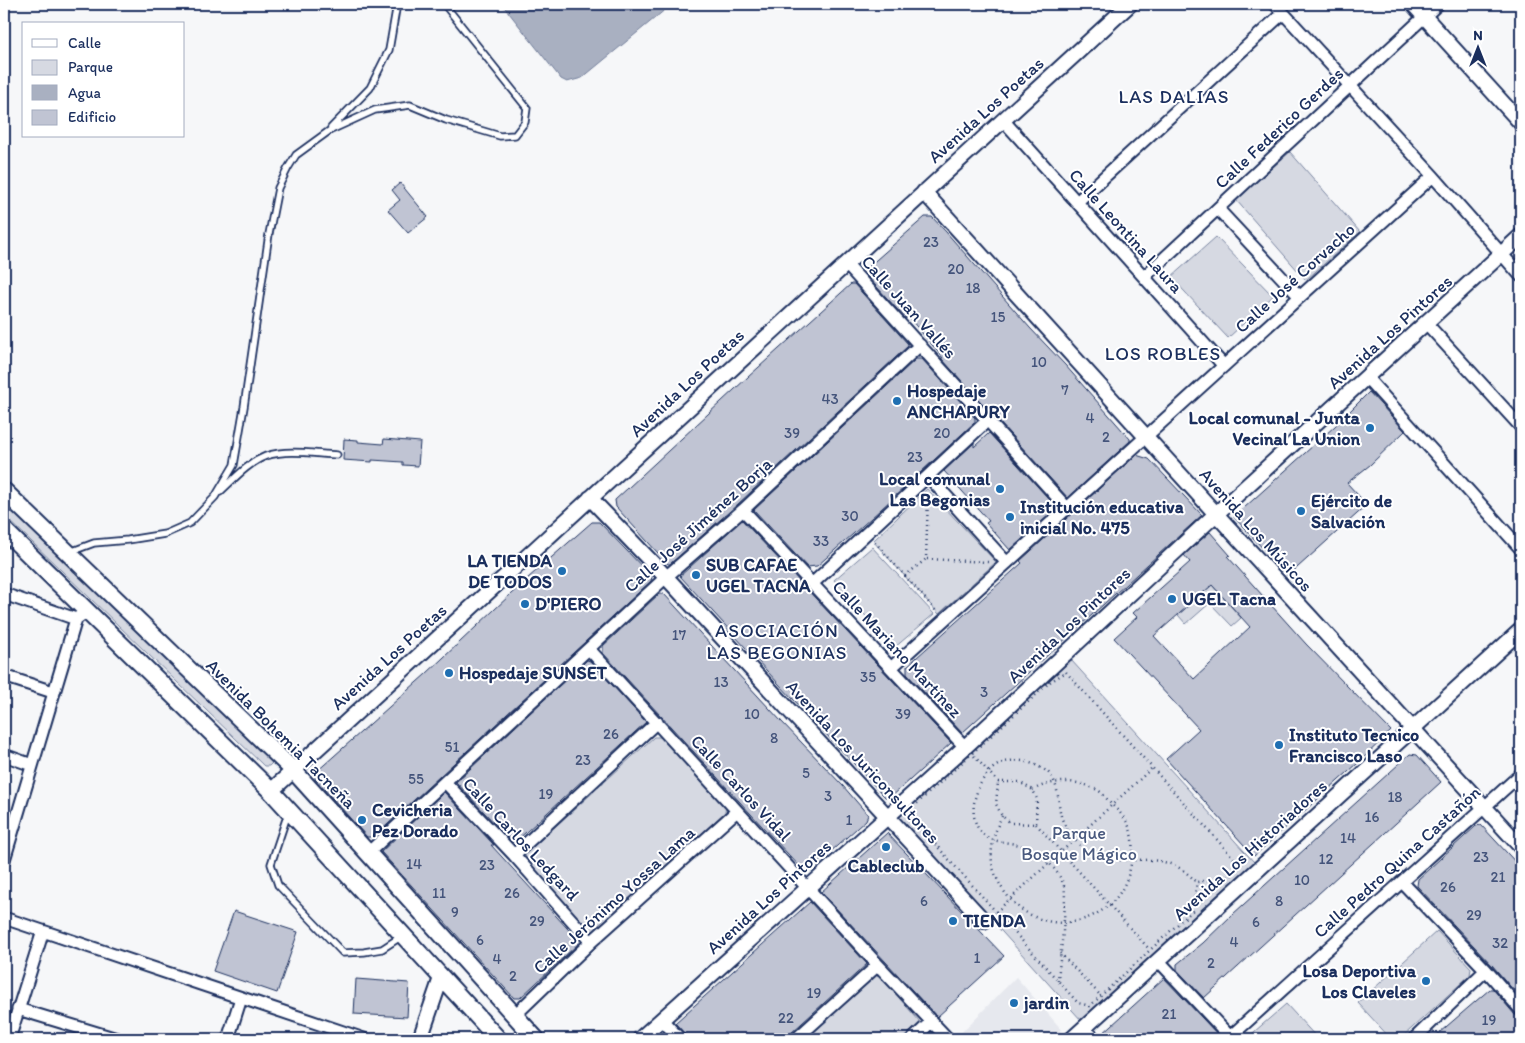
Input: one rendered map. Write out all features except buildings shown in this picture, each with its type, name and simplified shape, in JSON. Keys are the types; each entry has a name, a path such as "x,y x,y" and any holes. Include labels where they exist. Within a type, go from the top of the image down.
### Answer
{"main road":[{"name":"Avenida Bohemia Tacneña","path":"4,491 293,770 536,1039"},
{"path":"4,530 81,615 270,791 498,1039"}],"street":[{"name":"Avenida Los Poetas","path":"270,791 1130,4"},
{"path":"1275,4 1433,176 1521,276"},
{"path":"1413,4 1521,123"},
{"name":"Calle Federico Gerdes","path":"1144,277 1438,4"},
{"path":"1077,202 1283,13"},
{"name":"Calle Leontina Laura","path":"1003,120 1224,366"},
{"name":"Calle José Corvacho","path":"891,668 1433,176"},
{"name":"Avenida Los Músicos","path":"924,192 1521,848"},
{"path":"1218,209 1300,298"},
{"name":"Avenida Los Pintores","path":"640,1039 888,816 968,750 1216,514 1521,236"},
{"name":"Calle Juan Vallés","path":"846,264 1067,508"},
{"path":"1426,324 1521,427"},
{"name":"Calle José Jiménez Borja","path":"368,853 666,577 743,510 920,345"},
{"path":"1367,378 1521,550"},
{"path":"812,584 988,420"},
{"path":"928,476 1007,563"},
{"name":"Avenida Los Juriconsultores","path":"590,498 666,577 984,921"},
{"name":"Calle Mariano Martínez","path":"743,510 968,750"},
{"path":"4,594 81,615 53,692 32,765 7,834 4,860"},
{"name":"Avenida Los Historiadores","path":"1072,1039 1088,1034 1154,955 1521,630"},
{"name":"Calle Carlos Vidal","path":"589,649 948,1039"},
{"path":"4,676 53,692"},
{"path":"514,855 656,722"},
{"path":"4,756 32,765"},
{"name":"Calle Pedro Quina Castañón","path":"1231,1038 1521,774"},
{"name":"Calle Carlos Ledgard","path":"445,782 514,855 591,942"},
{"name":"Calle Jerónimo Yossa Lama","path":"515,1015 591,942 737,811"},
{"path":"1402,882 1486,970 1521,1010"},
{"path":"4,918 364,1039"},
{"path":"9,1039 43,932"},
{"path":"1154,955 1231,1038"},
{"path":"796,1039 878,965"},
{"path":"1414,1039 1486,970"},
{"path":"420,1039 441,978"},
{"path":"228,1039 241,998"},
{"path":"18,1008 90,1035 117,1039"},
{"path":"662,1020 680,1039"},
{"path":"913,1039 931,1022"}],"lane":[{"path":"215,497 234,465 269,234 278,188 296,155 329,131 370,88 389,50 397,4"},
{"path":"329,131 375,110 410,105 446,120 500,136 515,135 524,122 527,108 444,4"},
{"path":"68,553 94,543 165,534 190,523 244,469 266,457 287,452 337,455"},
{"path":"289,811 271,864 278,884 343,953 382,949 403,936"}],"path":[{"path":"926,559 928,491"},
{"path":"874,541 939,613"},
{"path":"905,576 926,559 994,562"},
{"path":"1058,981 1065,901 1064,884 1055,869 1037,852 1019,845 994,840 981,833 974,821 973,802 981,780 998,764 1012,760 1028,762 1045,770 1055,782 1062,817 1071,835 1087,852 1109,860 1154,860 1173,864 1197,882 1231,876 1238,863 1066,672"},
{"path":"968,750 998,782 1019,782 1033,790 1038,799 1036,824"},
{"path":"996,912 1152,768"},
{"path":"998,782 996,804 1002,816 1011,823 1036,824 1154,955"},
{"path":"1002,816 997,826 992,852 994,870 1010,900 1033,917 1048,922 1063,923 1080,921 1110,905 1128,879 1132,861 1130,828 1119,812 1099,792 1082,784 1055,782 1041,785 1033,790"},
{"path":"1078,1003 1090,1006 1154,955 1192,911 1197,882"},
{"path":"1060,953 1101,996"}],"shaded area":[{"name":"jardin","path":"1016,977 1062,1030 1052,1039 963,1039 959,1035"}],"green space":[{"path":"1290,152 1360,232 1306,280 1236,200"},
{"path":"1216,237 1273,296 1228,338 1171,277"},
{"path":"927,489 996,562 939,614 873,541"},
{"path":"4,499 274,761 269,766 264,766 4,515"},
{"path":"872,547 934,614 894,648 834,580"},
{"path":"1212,585 1241,618 1232,626 1210,603 1186,624 1178,615"},
{"name":"Parque Bosque Mágico","path":"1071,660 1254,862 1081,1020 898,816"},
{"path":"654,737 662,737 726,806 725,812 595,931 589,931 526,861 525,854"},
{"path":"1437,931 1471,968 1470,975 1400,1039 1391,1039 1358,1003"},
{"path":"878,974 921,1023 902,1039 804,1039"},
{"path":"1286,1004 1318,1039 1246,1039"}],"water":[{"path":"502,4 672,4 582,78 567,82 561,79"}],"place":[{"name":"Hospedaje ANCHAPURY","path":"897,401"},
{"name":"Local comunal - Junta Vecinal La Union","path":"1370,428"},
{"name":"Local comunal Las Begonias","path":"1000,489"},
{"name":"Ejército de Salvación","path":"1301,511"},
{"name":"Institución educativa inicial No. 475","path":"1010,517"},
{"name":"LA TIENDA DE TODOS","path":"562,571"},
{"name":"SUB CAFAE UGEL TACNA","path":"696,575"},
{"name":"UGEL Tacna","path":"1172,599"},
{"name":"D'PIERO","path":"525,604"},
{"name":"Hospedaje SUNSET","path":"449,673"},
{"name":"Instituto Tecnico Francisco Laso","path":"1279,745"},
{"name":"Cevicheria Pez Dorado","path":"362,820"},
{"name":"Cableclub","path":"886,847"},
{"name":"TIENDA","path":"953,921"},
{"name":"Losa Deportiva Los Claveles","path":"1426,981"},
{"name":"jardin","path":"1014,1003"}],"district":[{"name":"LAS DALIAS","path":"1174,96"},
{"name":"LOS ROBLES","path":"1163,353"},
{"name":"ASOCIACIÓN LAS BEGONIAS","path":"777,641"}]}
